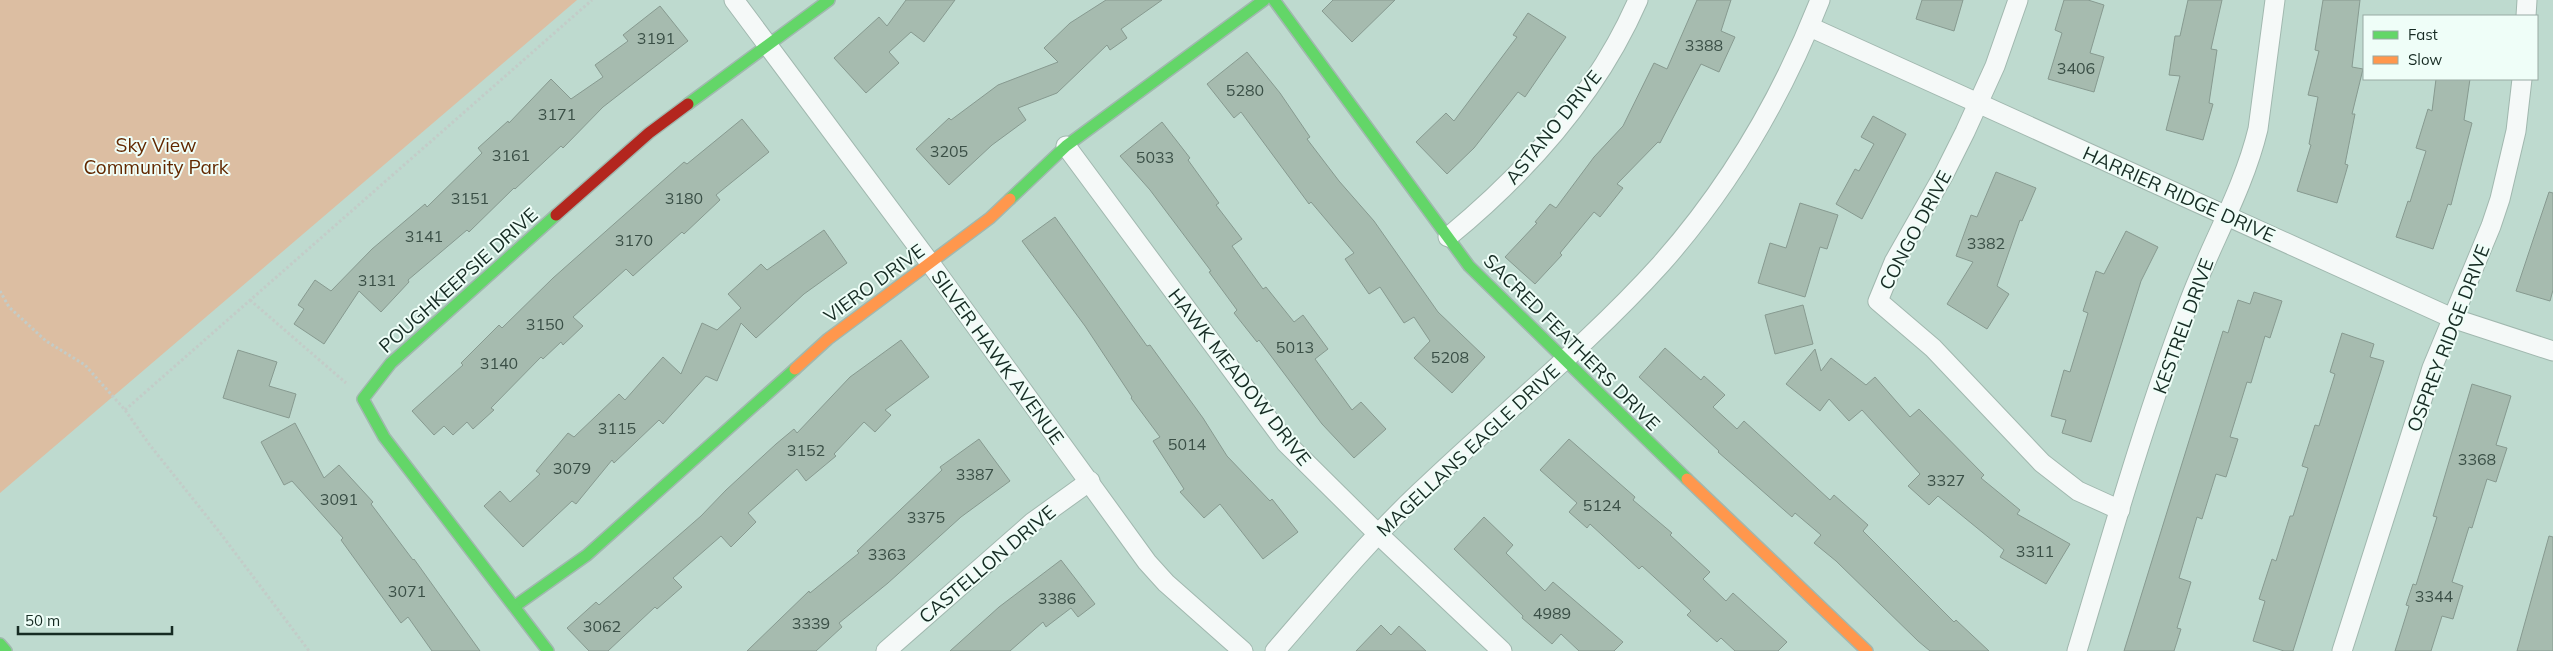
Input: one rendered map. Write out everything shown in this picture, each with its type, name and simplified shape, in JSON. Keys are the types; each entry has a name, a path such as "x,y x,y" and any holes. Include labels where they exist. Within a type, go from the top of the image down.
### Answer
{"main road":[{"name":"POUGHKEEPSIE DRIVE","path":"363,399 391,363 649,133 829,0"},
{"name":"VIERO DRIVE","path":"515,606 587,555 792,369 828,339 990,218 1066,146 1264,0"},
{"name":"SACRED FEATHERS DRIVE","path":"1274,0 1469,266 1498,298 1867,651"},
{"path":"363,399 384,437 548,651"},
{"path":"0,644 6,651"}],"street":[{"name":"SILVER HAWK AVENUE","path":"734,0 1090,482 1146,562 1166,583 1243,651"},
{"name":"ASTANO DRIVE","path":"1448,237 1507,186 1558,128 1620,38 1638,0"},
{"name":"MAGELLANS EAGLE DRIVE","path":"1275,651 1378,534 1439,474 1563,360 1660,264 1714,196 1755,136 1791,68 1820,0"},
{"name":"CONGO DRIVE","path":"2018,0 1996,66 1944,174 1894,262 1878,301 1933,348 2042,463 2078,491 2120,510"},
{"name":"KESTREL DRIVE","path":"2077,651 2120,510 2188,304 2228,215 2254,149 2275,0"},
{"path":"2526,15 2527,0"},
{"name":"HARRIER RIDGE DRIVE","path":"1810,26 2452,318 2553,351"},
{"name":"OSPREY RIDGE DRIVE","path":"2342,651 2420,404 2452,318 2486,241 2500,199 2516,131 2522,80"},
{"name":"HAWK MEADOW DRIVE","path":"1066,146 1272,426 1302,460 1502,651"},
{"name":"CASTELLON DRIVE","path":"886,651 1033,522 1090,482"}],"path":[{"path":"125,410 592,0"},
{"path":"0,291 9,307 46,342 85,365 125,410 148,444 221,534 309,651"},
{"path":"250,300 327,364 363,399"}],"green space":[{"name":"Sky View Community Park","path":"0,0 577,0 0,493"}],"building":[{"path":"906,0 955,0 924,42 911,32 889,52 899,63 866,93 834,58 879,17 887,26"},
{"path":"1106,0 1162,0 1121,29 1127,38 1110,50 1107,45 1057,93 1018,108 1026,120 992,145 949,185 916,149 949,118 951,120 998,85 1058,62 1044,48 1070,23"},
{"path":"1333,0 1395,0 1352,42 1322,11"},
{"path":"1697,0 1731,0 1721,31 1735,37 1719,72 1701,64 1660,143 1658,142 1617,184 1623,188 1600,217 1594,212 1560,253 1562,255 1535,284 1505,257 1537,223 1535,222 1550,204 1556,208 1594,157 1623,126 1654,63 1667,69"},
{"path":"1922,0 1963,0 1954,31 1916,19"},
{"path":"2064,0 2088,0 2104,5 2090,53 2104,57 2094,92 2048,79 2062,33 2055,30"},
{"path":"2188,0 2222,0 2211,49 2217,50 2209,103 2213,104 2203,140 2166,130 2180,76 2169,75 2175,36 2180,36"},
{"path":"2323,0 2360,0 2352,67 2363,69 2352,114 2355,114 2345,164 2348,165 2337,203 2297,191 2311,145 2309,144 2318,97 2308,95 2319,51 2315,50"},
{"path":"660,6 688,41 603,107 563,148 561,146 514,188 469,232 467,230 408,280 409,282 381,312 359,291 324,344 294,324 304,309 298,305 315,280 331,291 372,249 425,204 427,207 482,153 478,148 508,121 509,123 551,79 571,99 603,77 595,65 628,41 623,35"},
{"path":"1528,13 1566,37 1525,97 1518,92 1474,148 1447,174 1416,142 1446,113 1454,121 1517,37 1513,35"},
{"path":"1247,52 1280,93 1310,137 1307,139 1339,181 1374,221 1438,312 1485,357 1452,393 1414,358 1430,341 1414,317 1404,323 1380,287 1369,294 1345,259 1354,253 1311,202 1309,204 1241,112 1234,118 1207,84"},
{"path":"2436,80 2470,80 2464,120 2472,123 2451,205 2448,204 2433,249 2396,237 2408,201 2410,202 2426,151 2416,148 2428,109 2432,111"},
{"path":"1873,116 1906,134 1862,219 1836,204 1855,169 1859,171 1874,144 1861,137"},
{"path":"742,119 769,152 716,195 720,200 684,234 682,232 633,276 626,269 573,317 583,326 563,345 561,342 543,359 541,357 491,408 494,410 473,429 467,422 453,435 444,426 434,435 412,411 463,365 461,363 499,325 502,328 553,278 684,162 687,164"},
{"path":"1162,122 1190,158 1188,160 1219,203 1216,205 1242,239 1232,246 1263,289 1266,287 1294,322 1303,315 1328,349 1315,359 1352,410 1361,402 1386,429 1354,458 1322,424 1259,340 1257,342 1234,313 1237,310 1209,272 1211,271 1150,190 1120,156"},
{"path":"1996,172 2036,188 2022,221 2020,220 1997,286 2009,294 1987,329 1947,304 1973,262 1956,256 1971,215 1977,217"},
{"path":"2549,192 2553,193 2553,290 2550,301 2516,291"},
{"path":"1800,203 1838,215 1827,249 1820,247 1805,297 1758,283 1770,243 1786,248"},
{"path":"1055,217 1147,346 1150,345 1203,418 1227,456 1270,501 1272,499 1298,532 1263,559 1220,504 1204,518 1180,492 1184,489 1153,441 1160,437 1131,398 1085,326 1022,241"},
{"path":"824,230 847,263 804,294 756,338 741,323 717,381 706,376 663,424 659,420 614,463 612,460 576,504 572,501 523,547 484,506 500,491 510,502 540,474 536,471 568,433 574,437 619,394 625,400 663,357 681,374 702,323 717,330 741,308 728,294 761,264 767,270"},
{"path":"2126,231 2158,247 2141,281 2091,442 2062,433 2066,420 2051,416 2064,370 2070,372 2088,313 2083,311 2096,271 2104,274"},
{"path":"2254,292 2282,301 2270,338 2265,336 2251,383 2247,382 2230,437 2238,439 2226,477 2216,474 2202,519 2197,517 2179,578 2191,582 2177,628 2181,629 2174,651 2124,651 2223,331 2228,333 2238,300 2250,304"},
{"path":"1803,305 1813,344 1775,354 1765,315"},
{"path":"2342,333 2374,344 2370,357 2384,361 2293,651 2284,651 2253,641 2265,601 2259,599 2272,559 2276,561 2290,516 2293,516 2308,468 2302,466 2315,425 2319,426 2335,374 2330,372"},
{"path":"901,340 929,377 885,410 891,415 875,432 864,422 834,454 836,456 806,481 797,469 748,513 756,522 731,547 721,536 673,578 682,587 657,609 655,607 608,651 589,651 567,628 596,602 599,605 701,516 776,444 794,429 797,433 850,377"},
{"path":"1665,348 1701,380 1704,376 1725,395 1713,407 1737,429 1744,421 1830,500 1834,495 1868,525 1863,531 1954,622 1956,620 1989,651 1930,651 1918,641 1836,561 1814,543 1821,535 1795,513 1792,517 1718,452 1639,377"},
{"path":"1815,349 1821,371 1831,358 1866,385 1875,377 1910,417 1919,409 1984,475 1981,478 2020,510 2017,514 2070,544 2046,584 2000,557 2004,550 1938,496 1929,505 1908,486 1920,474 1862,410 1849,421 1829,399 1820,411 1786,384"},
{"path":"238,350 277,362 269,386 296,394 289,418 223,398"},
{"path":"2472,384 2511,396 2496,445 2507,448 2496,482 2487,479 2472,528 2469,527 2452,582 2463,586 2453,619 2442,616 2431,651 2395,651 2409,606 2406,605 2413,584 2416,585 2437,517 2433,516"},
{"path":"295,423 324,478 339,465 373,502 371,504 414,559 480,651 432,651 408,617 401,623 341,540 343,538 292,481 284,485 261,442"},
{"path":"979,439 1010,481 961,517 888,583 839,623 842,627 816,651 747,651 809,591 810,593 859,553 857,551 942,470 940,467"},
{"path":"1569,439 1635,497 1633,500 1672,533 1670,535 1710,572 1703,579 1726,601 1733,593 1787,642 1778,651 1735,651 1721,638 1717,642 1687,615 1691,611 1642,566 1639,569 1590,524 1587,528 1569,512 1577,503 1540,470"},
{"path":"1484,517 1513,545 1506,553 1545,591 1553,582 1623,642 1614,651 1579,651 1561,634 1552,644 1522,618 1523,616 1454,549"},
{"path":"2549,536 2553,537 2553,651 2517,651"},
{"path":"1061,560 1095,604 1078,617 1071,608 1046,627 1043,622 1010,651 950,651 999,607"},
{"path":"1381,625 1391,635 1399,626 1426,651 1356,651"}],"traffic: fast":[{"path":"688,104 829,0"},
{"path":"1010,199 1066,146 1264,0"},
{"path":"1274,0 1469,266 1687,479"},
{"path":"548,651 384,437 363,399 391,363 556,215"},
{"path":"515,606 587,555 795,369"},
{"path":"0,644 6,651"}],"traffic: slow":[{"path":"795,369 828,339 990,218 1010,199"},
{"path":"1687,479 1867,651"}],"traffic: jam":[{"path":"556,215 649,133 688,104"}]}
